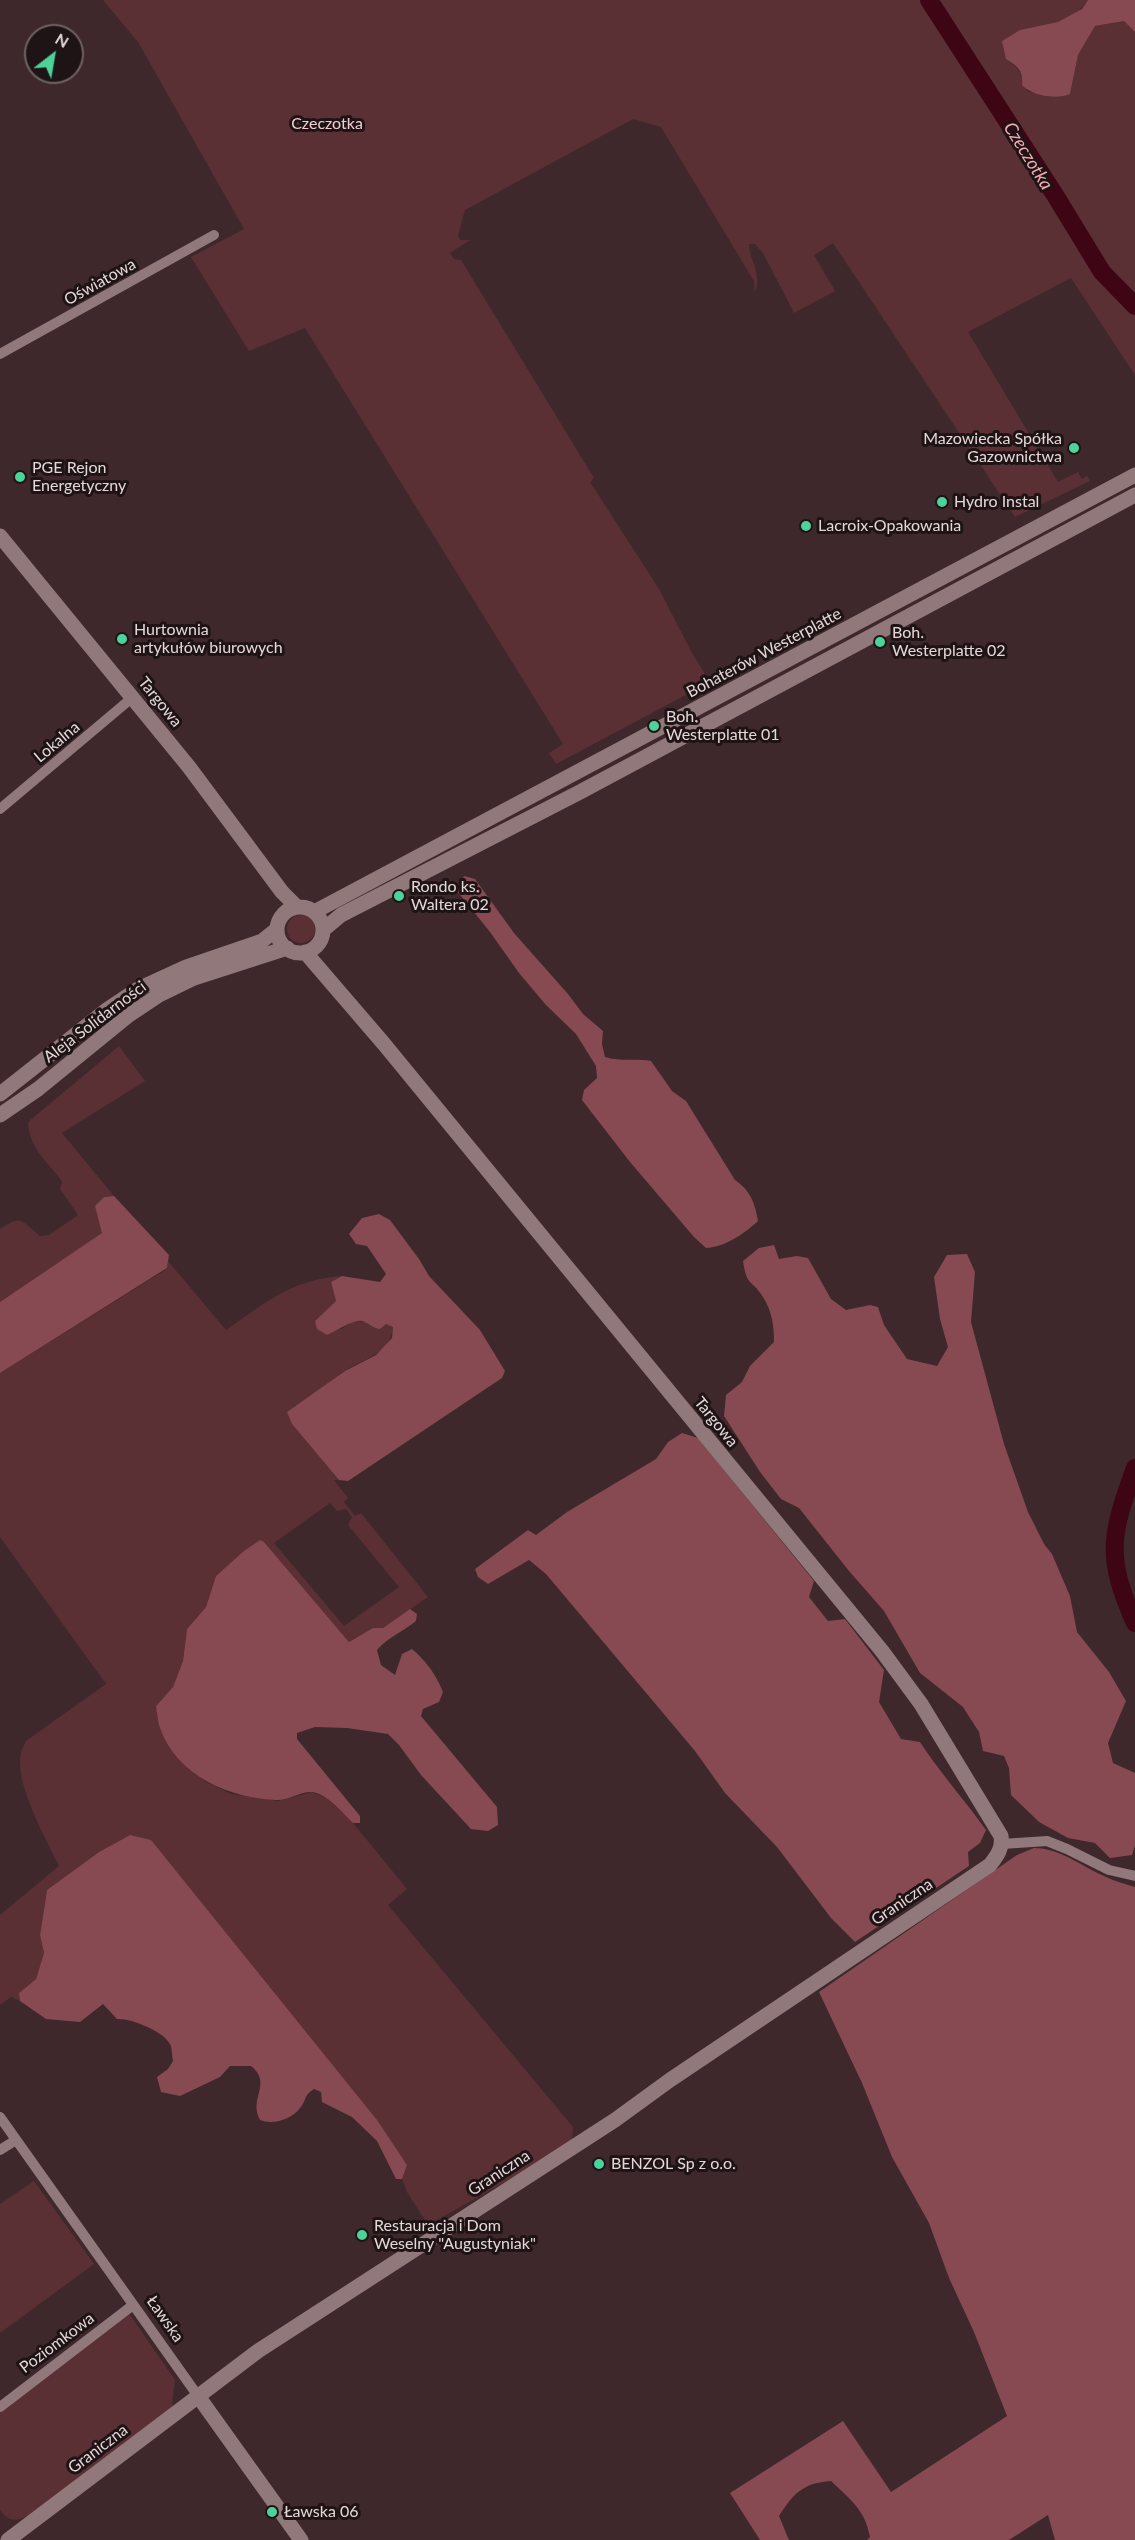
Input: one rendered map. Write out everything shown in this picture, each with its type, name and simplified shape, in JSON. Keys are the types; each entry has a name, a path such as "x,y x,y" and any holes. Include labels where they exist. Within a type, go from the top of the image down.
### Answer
{"street":[{"name":"Oświatowa","path":"0,354 214,235"},
{"name":"Bohaterów Westerplatte","path":"314,912 1135,475"},
{"path":"323,930 321,920 314,912 297,907 289,910 280,923 280,940 287,948 311,949 323,930 341,915 580,792 1135,495"},
{"name":"Targowa","path":"0,536 133,697 244,837 282,892 297,907"},
{"name":"Lokalna","path":"0,809 133,697"},
{"name":"Targowa","path":"244,837 280,908 280,923"},
{"name":"Aleja Solidarności","path":"0,1094 108,1009 138,989 186,967 262,941 280,923"},
{"name":"Aleja Solidarności","path":"0,1116 38,1089 129,1015 159,995 194,978 287,948"},
{"name":"Targowa","path":"311,949 384,1044 882,1651 921,1704 1001,1840"},
{"path":"1001,1840 1047,1841 1109,1870 1135,1876"},
{"name":"Graniczna","path":"8,2540 267,2345 615,2120 679,2074 990,1865 996,1858 1001,1840"},
{"name":"Ławska","path":"0,2118 301,2540"},
{"path":"0,2150 16,2140"},
{"name":"Poziomkowa","path":"0,2407 133,2305"}],"green space":[{"path":"103,0 1088,0 1075,14 1058,22 1020,30 1006,59 1020,72 1027,91 1049,97 1070,94 1078,55 1095,26 1124,21 1135,32 1135,375 1071,278 968,332 1058,482 1078,472 1082,479 1087,476 1090,481 1015,517 833,243 814,255 835,291 794,313 763,253 755,244 749,244 757,279 755,293 754,281 661,127 633,119 465,210 458,236 460,240 470,240 450,253 454,259 461,260 594,478 590,482 659,589 692,653 710,682 556,764 549,753 563,744 305,328 249,351 191,257 244,229 138,42"},
{"path":"301,915 311,919 315,929 311,939 301,943 291,939 287,929 291,919"},
{"path":"119,1046 145,1081 62,1133 114,1196 104,1197 96,1206 103,1233 0,1302 0,1229 13,1222 22,1221 40,1236 49,1235 78,1215 60,1189 62,1182 59,1177 43,1158 31,1138 28,1122"},
{"path":"168,1261 226,1330 293,1287 324,1278 342,1276 331,1282 336,1301 315,1321 341,1329 354,1321 386,1324 393,1327 387,1344 381,1350 343,1372 301,1404 294,1406 292,1424 339,1480 334,1480 348,1498 344,1502 355,1516 361,1513 428,1597 383,1628 373,1628 349,1642 264,1542 216,1576 206,1607 187,1629 183,1661 173,1687 156,1706 179,1759 206,1782 231,1794 278,1801 312,1792 327,1798 353,1823 407,1889 388,1905 573,2127 572,2140 535,2165 428,2225 407,2192 402,2179 407,2165 130,1835 99,1852 47,1890 40,1935 44,1953 36,1979 19,1993 20,2001 11,1997 0,2005 0,1915 59,1866 40,1828 23,1785 21,1752 26,1741 106,1684 0,1537 0,1373 167,1269","holes":["330,1503 337,1511 346,1509 352,1517 348,1525 399,1587 344,1626 274,1543"]},
{"path":"34,2181 94,2264 0,2333 0,2204"},
{"path":"128,2312 175,2380 172,2404 175,2407 30,2515 10,2519 0,2510 0,2412"}],"shaded area":[{"path":"1088,0 1135,0 1135,32 1124,21 1095,26 1078,55 1070,94 1051,97 1026,89 1022,85 1019,69 1006,59 1002,41 1020,30 1058,22 1082,9"},
{"path":"464,876 475,879 514,933 583,1014 603,1031 602,1044 605,1057 651,1061 672,1091 686,1101 735,1180 751,1198 758,1221 753,1226 727,1242 706,1248 630,1162 582,1100 584,1090 597,1078 596,1066 576,1034 546,1005 519,973 457,891"},
{"path":"114,1196 169,1255 167,1268 0,1373 0,1302 102,1233 95,1206 104,1197"},
{"path":"379,1214 390,1220 429,1276 480,1330 505,1371 502,1378 348,1481 339,1480 292,1424 287,1412 345,1371 376,1355 392,1338 393,1327 386,1324 380,1329 359,1321 327,1335 317,1329 315,1321 336,1301 331,1282 342,1276 380,1282 386,1274 367,1246 356,1244 349,1234 362,1218"},
{"path":"774,1245 779,1259 797,1256 808,1258 831,1299 846,1310 870,1305 878,1307 884,1325 907,1359 937,1366 948,1347 940,1319 934,1277 947,1255 967,1254 975,1272 971,1322 1004,1444 1028,1512 1044,1544 1052,1554 1070,1596 1077,1632 1109,1672 1126,1701 1108,1743 1113,1763 1135,1773 1135,1845 1132,1855 1110,1858 1095,1843 1068,1838 1039,1822 1011,1795 1009,1768 1004,1756 983,1751 979,1732 963,1707 920,1673 884,1611 799,1508 781,1499 760,1472 724,1416 726,1395 742,1382 750,1366 774,1342 769,1308 759,1291 748,1280 743,1261 759,1248"},
{"path":"682,1433 698,1438 814,1581 809,1597 828,1621 845,1619 884,1670 879,1702 901,1739 920,1742 986,1830 980,1843 968,1852 969,1866 855,1942 831,1918 777,1847 725,1793 695,1751 546,1574 529,1560 488,1584 478,1577 475,1569 528,1530 536,1535 567,1512 656,1459 668,1442"},
{"path":"260,1540 349,1642 373,1628 383,1628 410,1609 417,1614 416,1621 377,1650 381,1665 395,1675 402,1654 412,1649 430,1668 443,1692 439,1702 423,1709 421,1716 497,1807 498,1825 488,1831 471,1829 421,1775 388,1734 347,1728 315,1727 297,1733 297,1739 360,1816 360,1823 353,1823 329,1800 318,1793 308,1792 276,1800 240,1795 207,1781 179,1759 168,1745 160,1728 156,1706 173,1687 183,1661 187,1629 206,1607 216,1576"},
{"path":"130,1835 151,1840 377,2120 407,2165 402,2179 396,2179 377,2141 352,2117 322,2102 321,2092 314,2089 292,2116 270,2122 260,2120 257,2112 260,2079 251,2066 230,2066 220,2077 180,2096 161,2092 157,2077 168,2069 173,2061 168,2041 155,2031 139,2023 117,2019 103,2004 80,2022 46,2019 20,2001 19,1993 36,1979 44,1953 40,1935 47,1890 99,1852"},
{"path":"1034,1848 1062,1854 1108,1878 1135,1887 1135,2540 1055,2540 1048,2515 1009,2540 867,2540 870,2537 861,2512 831,2481 806,2487 795,2495 784,2508 779,2516 789,2540 760,2540 730,2493 843,2421 891,2492 1007,2416 974,2332 949,2278 929,2223 892,2157 862,2083 819,1992 1017,1855"}],"waterway":[{"name":"Czeczotka","path":"929,0 1102,272 1135,306"},
{"name":"Czeczotka","path":"1135,1468 1121,1511 1115,1545 1115,1562 1119,1580 1135,1623"}],"place":[{"name":"Mazowiecka Spółka Gazownictwa","path":"1074,448"},
{"name":"PGE Rejon Energetyczny","path":"20,477"},
{"name":"Hydro Instal","path":"942,502"},
{"name":"Lacroix-Opakowania","path":"806,526"},
{"name":"Hurtownia artykułów biurowych","path":"122,639"},
{"name":"Boh. Westerplatte 02","path":"880,642"},
{"name":"Boh. Westerplatte 01","path":"654,726"},
{"name":"Rondo ks. Waltera 02","path":"399,896"},
{"name":"BENZOL Sp z o.o.","path":"599,2164"},
{"name":"Restauracja i Dom Weselny \"Augustyniak\"","path":"362,2235"},
{"name":"Ławska 06","path":"272,2512"}]}
